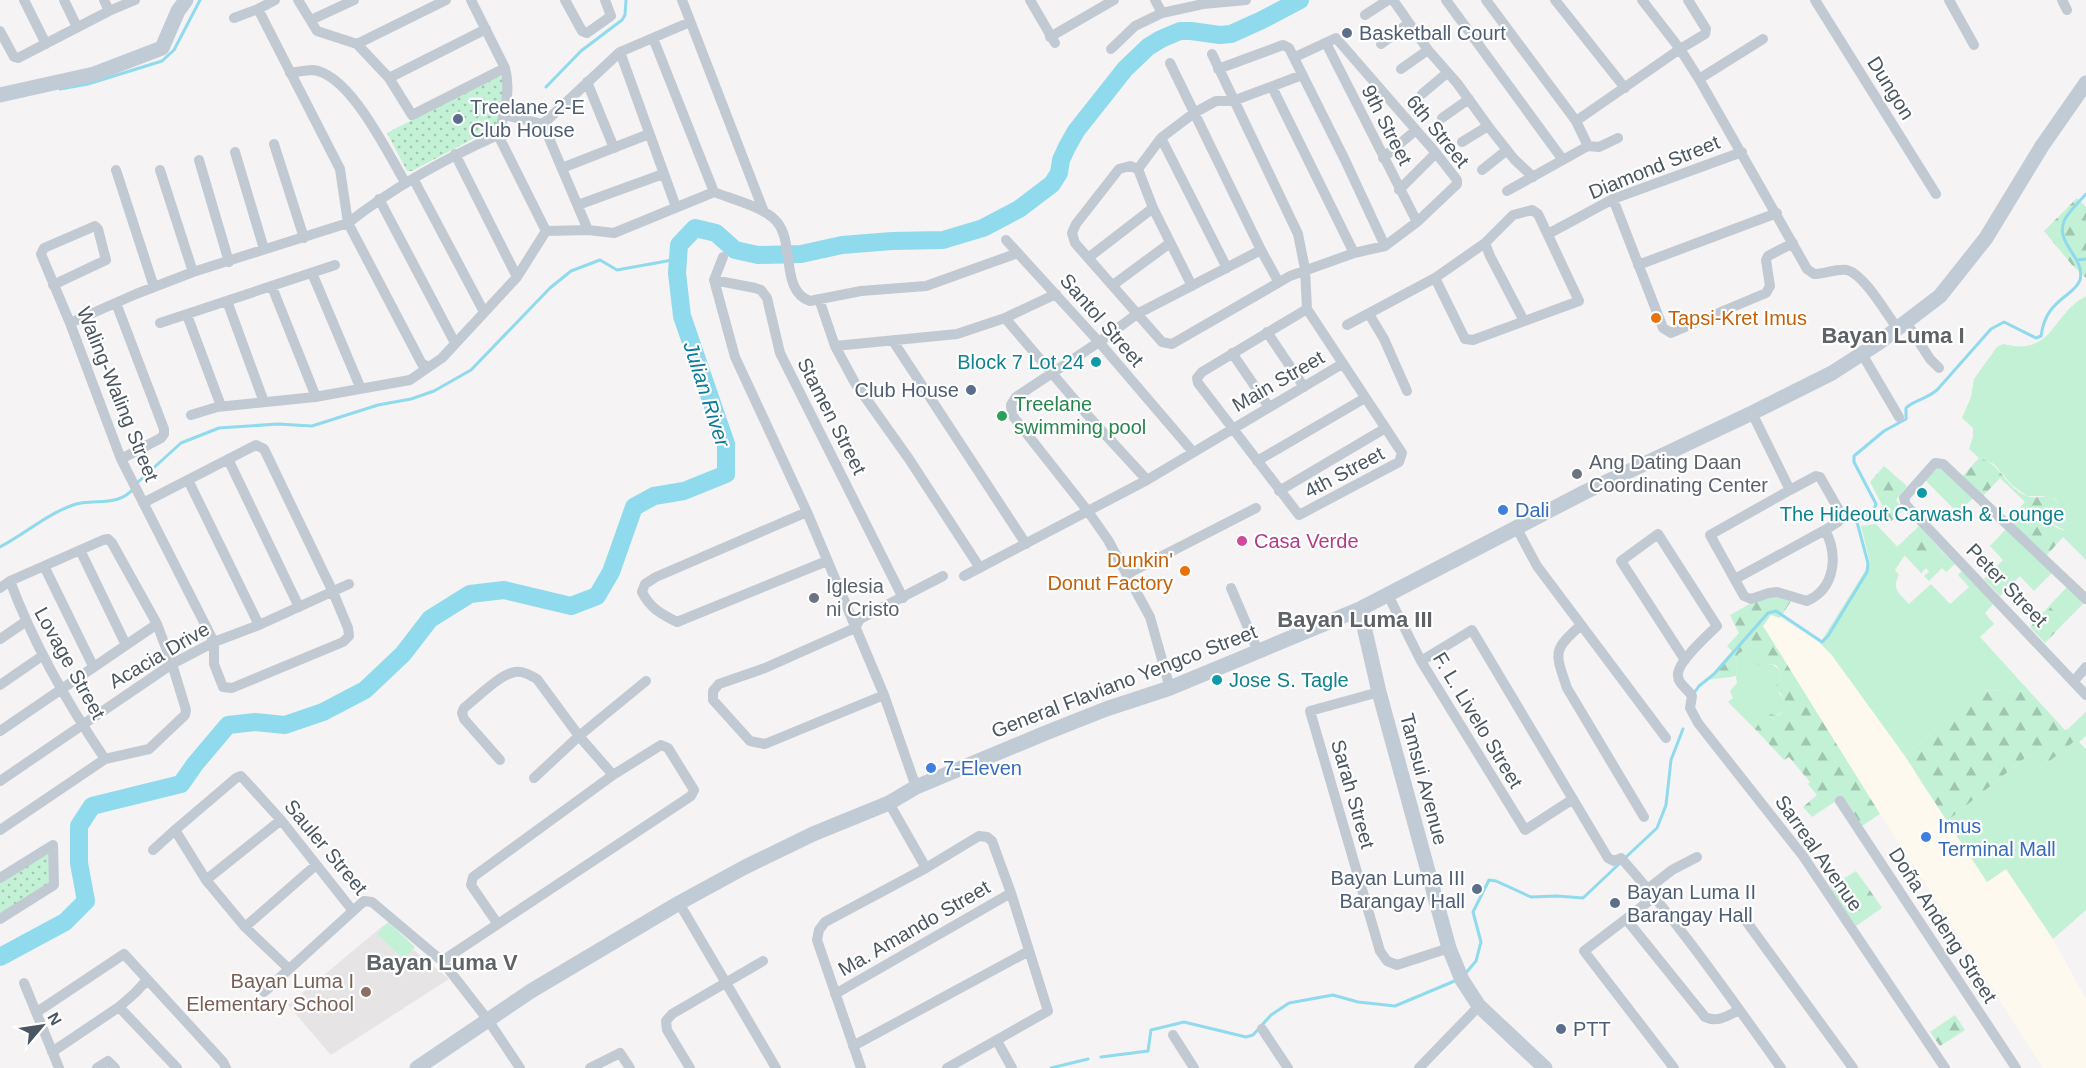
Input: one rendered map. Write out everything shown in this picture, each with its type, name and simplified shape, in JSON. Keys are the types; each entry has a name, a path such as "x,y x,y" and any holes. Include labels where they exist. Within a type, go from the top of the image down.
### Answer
{"main road":[{"path":"0,94 94,74 162,48 178,11 186,0"},
{"name":"General Flaviano Yengco Street","path":"417,1068 488,1020 679,903 745,867 803,839 889,803 916,788 1095,713 1170,688 1360,609 1661,454 1816,382 1862,354 1940,296 1975,253 2042,146 2086,83"},
{"name":"Tamsui Avenue","path":"1360,609 1379,692 1449,948 1462,980 1479,1006 1545,1068"}],"street":[{"path":"24,0 46,44"},
{"path":"64,0 77,27"},
{"path":"104,0 109,11"},
{"path":"0,31 16,58 135,0"},
{"path":"234,18 275,0"},
{"path":"298,0 317,31 357,44 389,78 412,115 416,115 505,68"},
{"path":"311,20 354,0"},
{"path":"357,44 446,0"},
{"path":"471,0 505,68 508,80 504,115 498,135 546,231"},
{"path":"565,0 582,31 587,33 611,16 605,0"},
{"path":"682,0 764,212"},
{"path":"1035,2 1052,40 1114,0"},
{"path":"1155,0 1162,13"},
{"path":"1111,48 1135,26 1162,13 1202,2 1243,0"},
{"path":"1365,15 1388,0"},
{"path":"1393,0 1428,50 1458,83 1488,126 1533,177"},
{"path":"1446,0 1563,160"},
{"path":"1486,0 1576,121 1588,146"},
{"path":"1555,0 1625,88"},
{"path":"1642,0 1699,79 1807,269 1814,274 1846,270 1855,274 1940,368"},
{"path":"1576,121 1706,32 1688,0"},
{"path":"1950,0 1974,45"},
{"name":"Dungon","path":"1817,1 1936,194"},
{"path":"258,9 340,169 348,223 422,364 427,366"},
{"path":"543,124 620,52 690,22"},
{"path":"1381,44 1409,23"},
{"path":"389,78 486,29"},
{"path":"653,38 714,192"},
{"name":"6th Street","path":"1138,169 1130,166 1119,169 1076,224 1072,233 1075,243 1162,342 1172,344 1278,281 1305,269 1384,246 1417,222 1458,182 1436,153 1336,38 1326,43"},
{"path":"1699,79 1763,39"},
{"path":"1295,57 1326,43"},
{"name":"9th Street","path":"1326,43 1417,222"},
{"path":"1218,69 1283,45 1289,48 1345,160 1384,246"},
{"path":"1401,69 1428,50"},
{"path":"620,52 676,207"},
{"name":"Main Street","path":"964,576 1147,480 1342,364 1307,309 1305,269 1298,234 1212,54"},
{"path":"1339,69 1357,62"},
{"path":"1170,63 1278,281"},
{"path":"290,73 314,70 337,80 365,115 409,181 484,312"},
{"path":"1422,93 1447,73"},
{"path":"1192,286 1153,208 1138,169 1161,138 1194,113 1216,101 1233,101 1302,75"},
{"path":"587,82 614,148"},
{"path":"1272,87 1354,253"},
{"path":"1442,118 1469,99"},
{"path":"504,115 543,124"},
{"path":"543,124 588,231"},
{"path":"1462,142 1488,126"},
{"path":"1383,158 1416,130"},
{"path":"562,168 649,134"},
{"path":"70,323 193,272 348,223 379,199 455,154 498,135"},
{"path":"1161,138 1227,268"},
{"path":"1507,191 1588,146 1599,147 1618,138"},
{"path":"274,144 304,238"},
{"path":"1482,170 1507,150"},
{"path":"234,152 264,249"},
{"name":"Diamond Street","path":"1548,234 1612,199 1742,152"},
{"path":"1399,190 1436,153"},
{"path":"455,154 517,277"},
{"path":"199,160 229,262"},
{"path":"116,170 154,287"},
{"path":"160,170 193,272"},
{"path":"578,205 663,174"},
{"path":"546,231 614,233 714,192 764,212 777,222 783,234 796,292 810,301 861,291 926,286 1018,253"},
{"path":"379,199 455,343"},
{"path":"1612,199 1663,328 1671,333 1766,293 1770,286 1766,260 1768,256 1793,243"},
{"path":"1088,258 1153,208"},
{"path":"1347,325 1435,278 1485,243 1513,215 1532,210 1538,214 1579,301 1473,340 1465,339 1435,278"},
{"path":"1638,266 1777,213"},
{"name":"Waling-Waling Street","path":"53,285 106,260 98,229 92,226 41,252 53,285 70,323 121,459 214,642"},
{"path":"191,415 221,406 316,397 410,380 419,375 427,366 442,358 517,277 546,231"},
{"name":"Santol Street","path":"1006,240 1099,342 1192,452"},
{"path":"1113,285 1170,243"},
{"path":"1485,243 1524,321"},
{"path":"1170,688 1150,617 1127,574 1108,540 1087,510 1012,415 1012,400 1137,314 1261,250"},
{"path":"723,257 714,280 735,357 807,512 884,695 916,788"},
{"path":"160,323 335,265"},
{"path":"312,273 361,389"},
{"name":"Stamen Street","path":"714,280 755,288 767,298 780,353 903,598"},
{"path":"272,287 316,397"},
{"path":"835,346 957,334 1005,318 1056,294"},
{"path":"819,299 835,346 855,383 909,459 980,568"},
{"path":"227,301 264,402"},
{"path":"116,303 164,429 161,438 121,459"},
{"path":"1269,407 1232,353 1307,309"},
{"path":"1369,314 1384,339 1407,391"},
{"path":"187,315 221,406"},
{"path":"1005,318 1147,480"},
{"path":"1267,332 1304,387"},
{"path":"893,341 1026,544"},
{"name":"4th Street","path":"1232,353 1202,372 1197,378 1198,383 1296,513 1303,514 1400,462 1402,453 1342,364"},
{"path":"1862,354 1899,417"},
{"path":"1257,461 1365,398"},
{"path":"1752,413 1790,490"},
{"path":"1279,491 1384,429"},
{"path":"141,499 189,480 256,445 264,449 333,592 349,632 349,636 343,642 228,689 220,683 214,664 214,642"},
{"path":"228,459 300,607"},
{"name":"Peter Street","path":"2086,599 1943,464 1938,462 1933,465 1905,496 1903,501 2086,695"},
{"path":"1735,579 1839,522 1840,512 1820,477 1816,476 1710,535 1744,596 1748,598 1777,592 1807,601 1811,600 1826,583 1833,566 1834,551 1825,530"},
{"path":"189,480 259,625"},
{"path":"1127,574 1256,508"},
{"path":"807,512 656,577 645,584 642,592 647,603 656,611 677,622 827,561"},
{"path":"1516,527 1536,566 1666,738"},
{"path":"1658,534 1717,626 1685,660 1622,561 1658,534"},
{"path":"0,588 10,581 108,539 157,624 186,710 183,719 149,749 105,759 0,830"},
{"path":"80,550 126,645"},
{"path":"44,566 93,666"},
{"path":"884,695 765,744 750,741 713,700 713,691 719,684 765,668 855,628 860,619 943,576"},
{"name":"Lovage Street","path":"10,581 25,622 42,656 81,724 105,759"},
{"name":"Acacia Drive","path":"0,781 172,664 214,642 259,625 349,584"},
{"path":"1231,588 1258,651"},
{"name":"F. L. Livelo Street","path":"1388,595 1420,661 1525,830 1573,799"},
{"path":"0,639 25,622"},
{"path":"0,731 157,624"},
{"path":"1581,626 1561,643 1557,651 1566,688 1644,816"},
{"path":"1420,661 1472,630 1608,858 1614,861 1622,858 1651,893 1715,974 1781,1068"},
{"path":"0,685 42,656"},
{"name":"Sarreal Avenue","path":"1685,660 1677,676 1692,696 1690,708 1698,723 1793,842 1945,1068"},
{"path":"2074,681 2086,667"},
{"path":"500,760 464,719 462,713 464,708 503,677 514,672 527,673 537,680 579,736 613,775"},
{"path":"534,778 579,736 646,681"},
{"name":"Sarah Street","path":"1379,692 1310,711 1380,951 1387,961 1397,965 1449,948"},
{"path":"442,960 497,924 693,793 694,790 665,745 661,745 613,775 473,877 471,885 497,924"},
{"name":"Sauler Street","path":"174,830 241,776 281,820 353,911 364,901 372,902 442,960 488,1020 520,1068"},
{"name":"Doña Andeng Street","path":"1840,801 2016,1068"},
{"path":"889,803 926,868"},
{"path":"206,880 281,820"},
{"path":"153,850 174,830 206,880 245,927 289,969"},
{"path":"861,1068 818,940 819,930 825,922 926,868 979,836 987,837 992,841 1011,893 1048,1011 947,1068"},
{"path":"0,878 54,845 54,885 0,919"},
{"path":"1674,1068 1584,951 1626,919 1672,870 1697,857"},
{"path":"245,927 316,865"},
{"name":"Ma. Amando Street","path":"836,994 1011,893"},
{"path":"679,903 776,1068"},
{"path":"264,992 353,911"},
{"path":"1741,915 1853,1068"},
{"path":"1626,919 1705,1017 1720,1020 1739,1010"},
{"path":"853,1046 1029,951"},
{"path":"37,1012 124,954 224,1062 226,1068"},
{"path":"690,1068 667,1030 666,1021 672,1014 763,961"},
{"path":"52,1052 119,1007 147,980"},
{"path":"24,983 59,1068"},
{"path":"1419,1068 1479,1006"},
{"path":"119,1007 177,1068"},
{"path":"1262,1029 1286,1067"},
{"path":"1173,1035 1194,1068"},
{"path":"997,1041 1012,1068"},
{"path":"590,1068 620,1053 630,1068"},
{"path":"97,1068 108,1060 116,1068"}],"shaded area":[{"name":"Imus Terminal Mall","path":"1771,615 1777,616 1820,643 1831,654 1914,769 1987,882 2006,869 2048,930 2086,999 2086,1068 2043,1068 1763,626"},
{"name":"Bayan Luma I Elementary School","path":"384,925 449,979 331,1055 288,1005"}],"green space":[{"path":"498,75 504,79 501,124 412,171 407,171 387,133"},
{"path":"2077,198 2086,207 2086,278 2044,231"},
{"path":"2086,296 2086,560 2063,537 2064,530 2054,524 2047,508 2056,509 2058,503 2055,499 2027,496 2012,485 1994,464 1979,458 1969,449 1973,428 1962,418 1971,397 1974,379 1997,347 2003,344 2033,345 2050,332 2074,304"},
{"path":"1979,458 1993,465 2020,493 2031,497 2051,498 2058,503 2056,509 2050,507 2047,511 2055,527 2065,531 2063,537 2046,556 2008,520 2025,502 2000,478 1983,496 1962,477"},
{"path":"1884,466 1907,486 1896,500 1904,510 1888,524 1883,518 1876,524 1882,505 1870,482"},
{"path":"1939,467 1973,498 1958,513 1925,480"},
{"path":"1876,524 1905,555 1895,570 1899,575 1896,588 1909,604 1931,584 1950,604 1969,587 1958,575 1962,571 1993,604 1985,613 1994,624 1980,637 2030,692 1981,690 1905,756 1831,654 1820,643 1870,563 1861,526"},
{"path":"1919,526 1943,552 1921,573 1897,547"},
{"path":"2006,529 2052,573 2034,591 2020,576 2000,596 1984,579 2003,560 1990,546"},
{"path":"1943,552 1955,564 1946,572 1942,568 1929,581 1924,576 1929,572 1926,568"},
{"path":"2067,587 2084,603 2065,622 2049,606"},
{"path":"1764,596 1793,598 1780,618 1771,615 1763,626 1880,814 1862,826 1842,797 1812,817 1803,807 1817,795 1808,784 1810,782 1789,757 1784,760 1755,729 1771,714 1777,716 1785,711 1785,701 1776,686 1781,676 1776,665 1769,664 1763,667 1758,665 1756,658 1759,652 1753,645 1738,654 1736,676 1706,679 1732,651 1727,646 1739,633 1730,615"},
{"path":"2049,606 2065,622 2045,643 2030,627"},
{"path":"1753,645 1759,652 1763,667 1769,664 1780,672 1779,693 1785,701 1785,711 1765,720 1755,729 1728,702 1733,698 1730,691 1737,683 1738,654"},
{"path":"1981,690 2030,692 2065,730 2068,729 2077,739 2042,767 2030,754 1947,821 1905,756"},
{"path":"2086,712 2086,736 2079,742 2086,749 2086,910 2053,939 2006,869 1987,882 1947,821 2030,754 2042,767 2076,738 2068,729"},
{"path":"51,849 51,883 0,915 0,881"},
{"path":"1856,871 1869,889 1843,907 1830,887"},
{"path":"1869,889 1882,908 1856,926 1843,907"},
{"path":"388,922 415,947 404,959 377,934"},
{"path":"1955,1015 1965,1030 1940,1046 1930,1032"}],"waterway":[{"path":"60,89 88,84 162,61 174,50 200,0"},
{"path":"546,87 581,51 622,20 625,15 626,0"},
{"name":"Julian River","path":"0,957 65,922 86,901 79,863 79,826 92,806 181,784 228,725 255,722 285,725 323,712 365,690 403,654 430,619 470,594 504,590 571,606 597,596 611,572 634,507 654,496 684,491 726,474 726,444 682,316 677,273 679,245 695,228 716,233 735,250 758,255 801,254 842,245 943,240 983,228 1019,209 1052,184 1059,173 1061,160 1076,131 1125,69 1148,47 1180,31 1231,34 1300,0"},
{"path":"1694,693 1768,613 1776,611 1822,642 1828,636 1867,572 1868,563 1857,522 1874,510 1876,504 1854,462 1854,456 1884,431 1906,419 1906,408 1937,390 1991,329 2004,322 2036,338 2041,336 2044,322 2050,312 2075,288 2080,280 2081,272 2066,243 2062,228 2067,216 2086,194"},
{"path":"138,482 181,443 219,428 278,424 312,426 378,405 411,399 434,391 471,370 550,288 571,271 600,260 617,270 678,259"},
{"path":"2077,260 2086,259"},
{"path":"0,547 63,509 81,503 121,498 134,488"},
{"path":"1626,857 1657,828 1666,805 1671,760 1683,729"},
{"path":"1465,974 1476,961 1481,942 1473,912 1489,880 1531,897 1583,898 1619,864"},
{"path":"1101,1057 1148,1051 1151,1030 1184,1022 1246,1037 1253,1035 1271,1015 1289,1003 1333,995 1358,1002 1395,1006 1457,980"},
{"path":"1051,1068 1088,1059"}],"place":[{"name":"Basketball Court","path":"1347,33"},
{"name":"Treelane 2-E Club House","path":"458,119"},
{"name":"Tapsi-Kret Imus","path":"1656,318"},
{"name":"Block 7 Lot 24","path":"1096,362"},
{"name":"Club House","path":"971,390"},
{"name":"Treelane swimming pool","path":"1002,416"},
{"name":"Ang Dating Daan Coordinating Center","path":"1577,474"},
{"name":"The Hideout Carwash & Lounge","path":"1922,493"},
{"name":"Dali","path":"1503,510"},
{"name":"Casa Verde","path":"1242,541"},
{"name":"Dunkin' Donut Factory","path":"1185,571"},
{"name":"Iglesia ni Cristo","path":"814,598"},
{"name":"Jose S. Tagle","path":"1217,680"},
{"name":"7-Eleven","path":"931,768"},
{"name":"Imus Terminal Mall","path":"1926,837"},
{"name":"Bayan Luma III Barangay Hall","path":"1477,889"},
{"name":"Bayan Luma II Barangay Hall","path":"1615,903"},
{"name":"Bayan Luma I Elementary School","path":"366,992"},
{"name":"PTT","path":"1561,1029"}],"district":[{"name":"Bayan Luma I","path":"1893,335"},
{"name":"Bayan Luma III","path":"1355,619"},
{"name":"Bayan Luma V","path":"442,962"}]}
